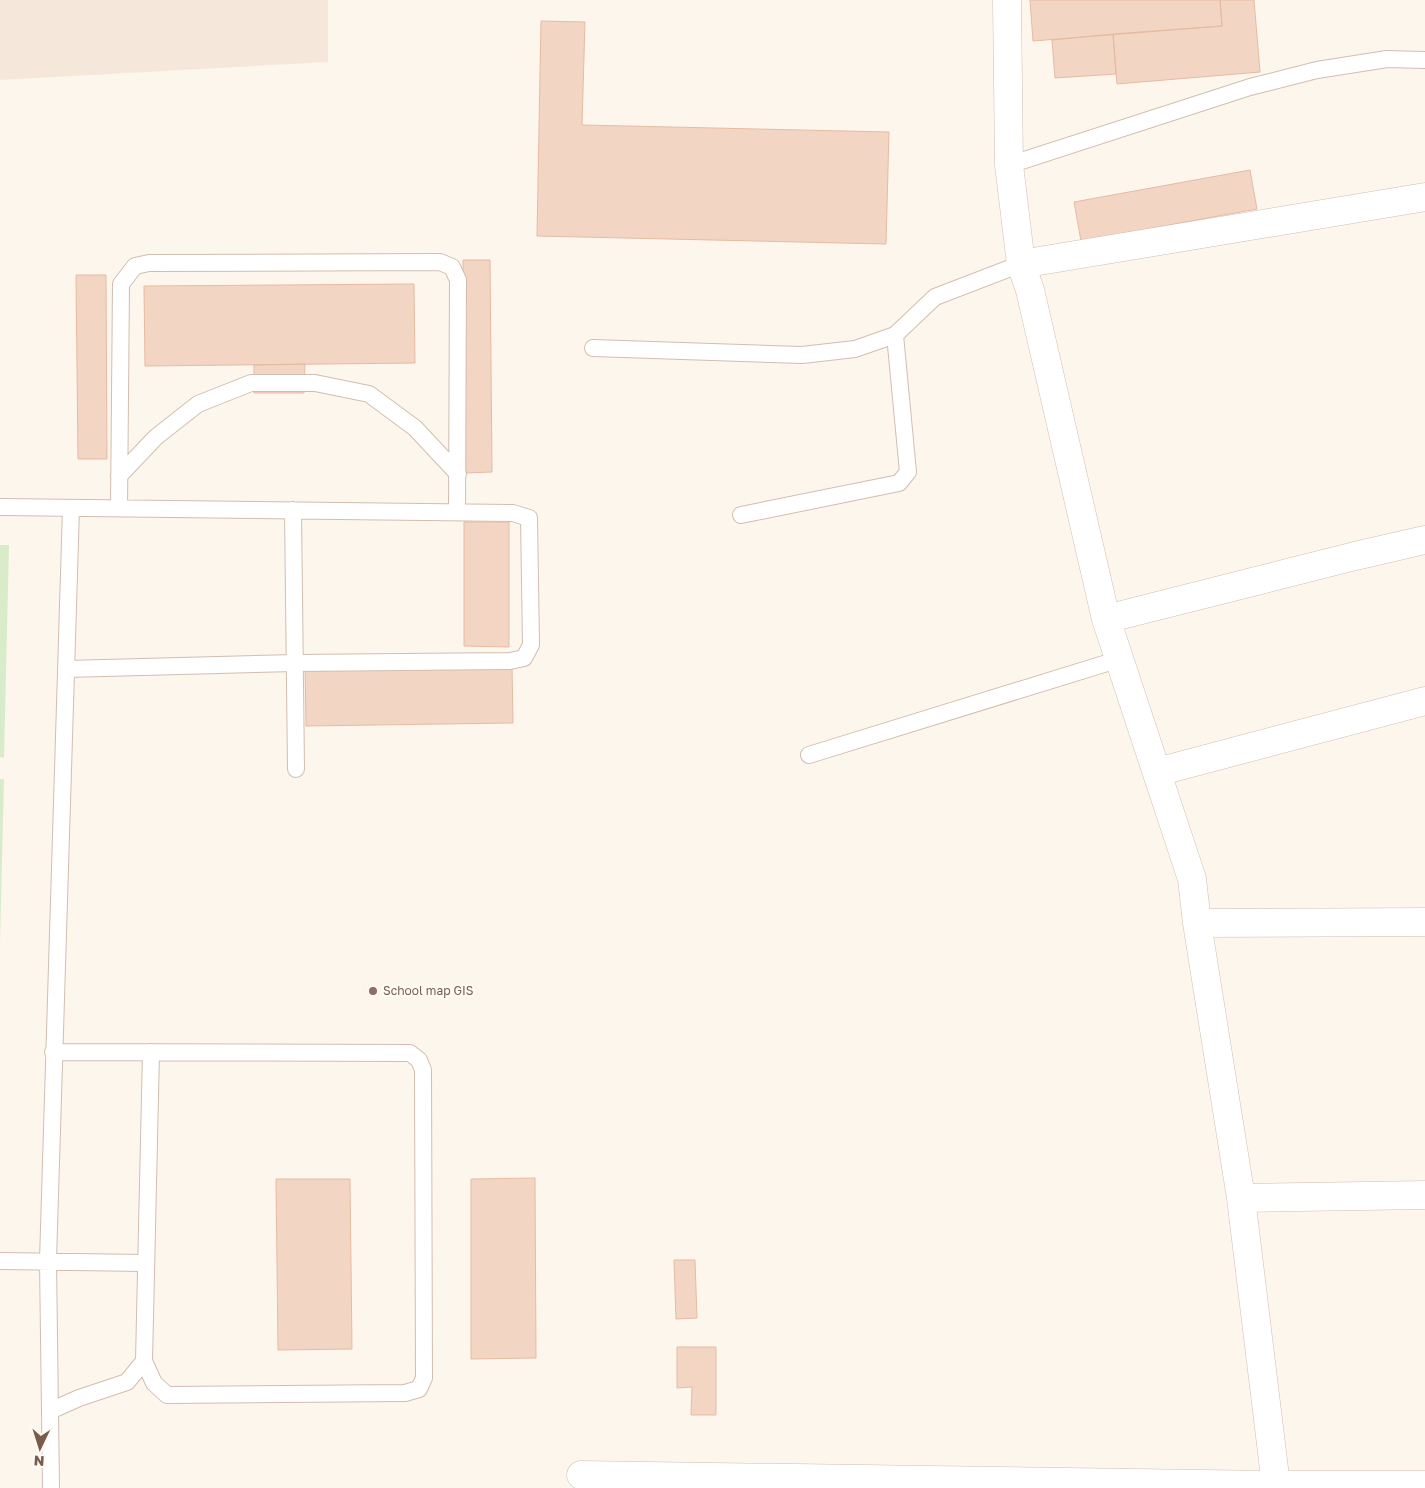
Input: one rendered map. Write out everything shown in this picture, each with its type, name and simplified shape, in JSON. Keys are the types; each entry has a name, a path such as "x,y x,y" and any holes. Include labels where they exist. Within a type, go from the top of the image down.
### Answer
{"street":[{"path":"1007,0 1009,165 1021,264 1030,290 1106,619 1192,879 1197,923 1241,1198 1276,1485"},
{"path":"1021,264 1425,197"},
{"path":"1106,619 1425,540"},
{"path":"1157,772 1425,701"},
{"path":"1197,923 1425,922"},
{"path":"1241,1198 1425,1195"},
{"path":"581,1475 1276,1485 1425,1484"}],"lane":[{"path":"1009,165 1250,87 1317,70 1387,59 1425,60"},
{"path":"119,508 121,284 135,266 149,263 440,262 452,267 458,280 457,512"},
{"path":"593,348 802,355 854,349 895,335 935,297 1021,264"},
{"path":"741,515 899,483 908,472 895,335"},
{"path":"119,476 156,437 198,404 251,383 315,383 369,394 415,428 458,474"},
{"path":"0,507 512,513 529,518 531,645 524,658 510,661 295,663 66,669"},
{"path":"51,1488 48,1261 71,508"},
{"path":"292,510 296,768"},
{"path":"808,754 1120,659"},
{"path":"53,1052 151,1052 410,1053 419,1060 424,1070 424,1378 419,1389 405,1392 167,1395 154,1383 144,1361 151,1052"},
{"path":"0,1261 146,1262"},
{"path":"50,1412 79,1398 127,1382 144,1361"}],"shaded area":[{"path":"0,0 328,0 328,62 0,80"}],"green space":[{"path":"0,545 9,545 4,758 0,757"},
{"path":"0,779 4,779 0,943"}],"building":[{"path":"1030,0 1220,0 1222,26 1033,41"},
{"path":"1220,0 1254,0 1260,72 1117,84 1113,34 1222,26"},
{"path":"541,21 585,22 582,125 889,132 886,244 537,236"},
{"path":"1113,34 1116,74 1055,78 1052,40"},
{"path":"1250,170 1257,209 1081,241 1074,202"},
{"path":"463,260 490,260 492,472 465,473"},
{"path":"76,275 106,275 107,459 78,459"},
{"path":"414,284 415,363 145,366 144,286"},
{"path":"305,364 304,393 254,393 254,365"},
{"path":"464,522 509,522 509,647 464,646"},
{"path":"512,664 513,723 306,726 305,666"},
{"path":"535,1178 536,1358 471,1359 471,1179"},
{"path":"276,1179 350,1179 352,1349 278,1350"},
{"path":"674,1260 695,1260 697,1318 676,1319"},
{"path":"677,1347 716,1347 716,1415 691,1415 692,1387 677,1388"}],"place":[{"name":"School map GIS","path":"373,991"}]}
